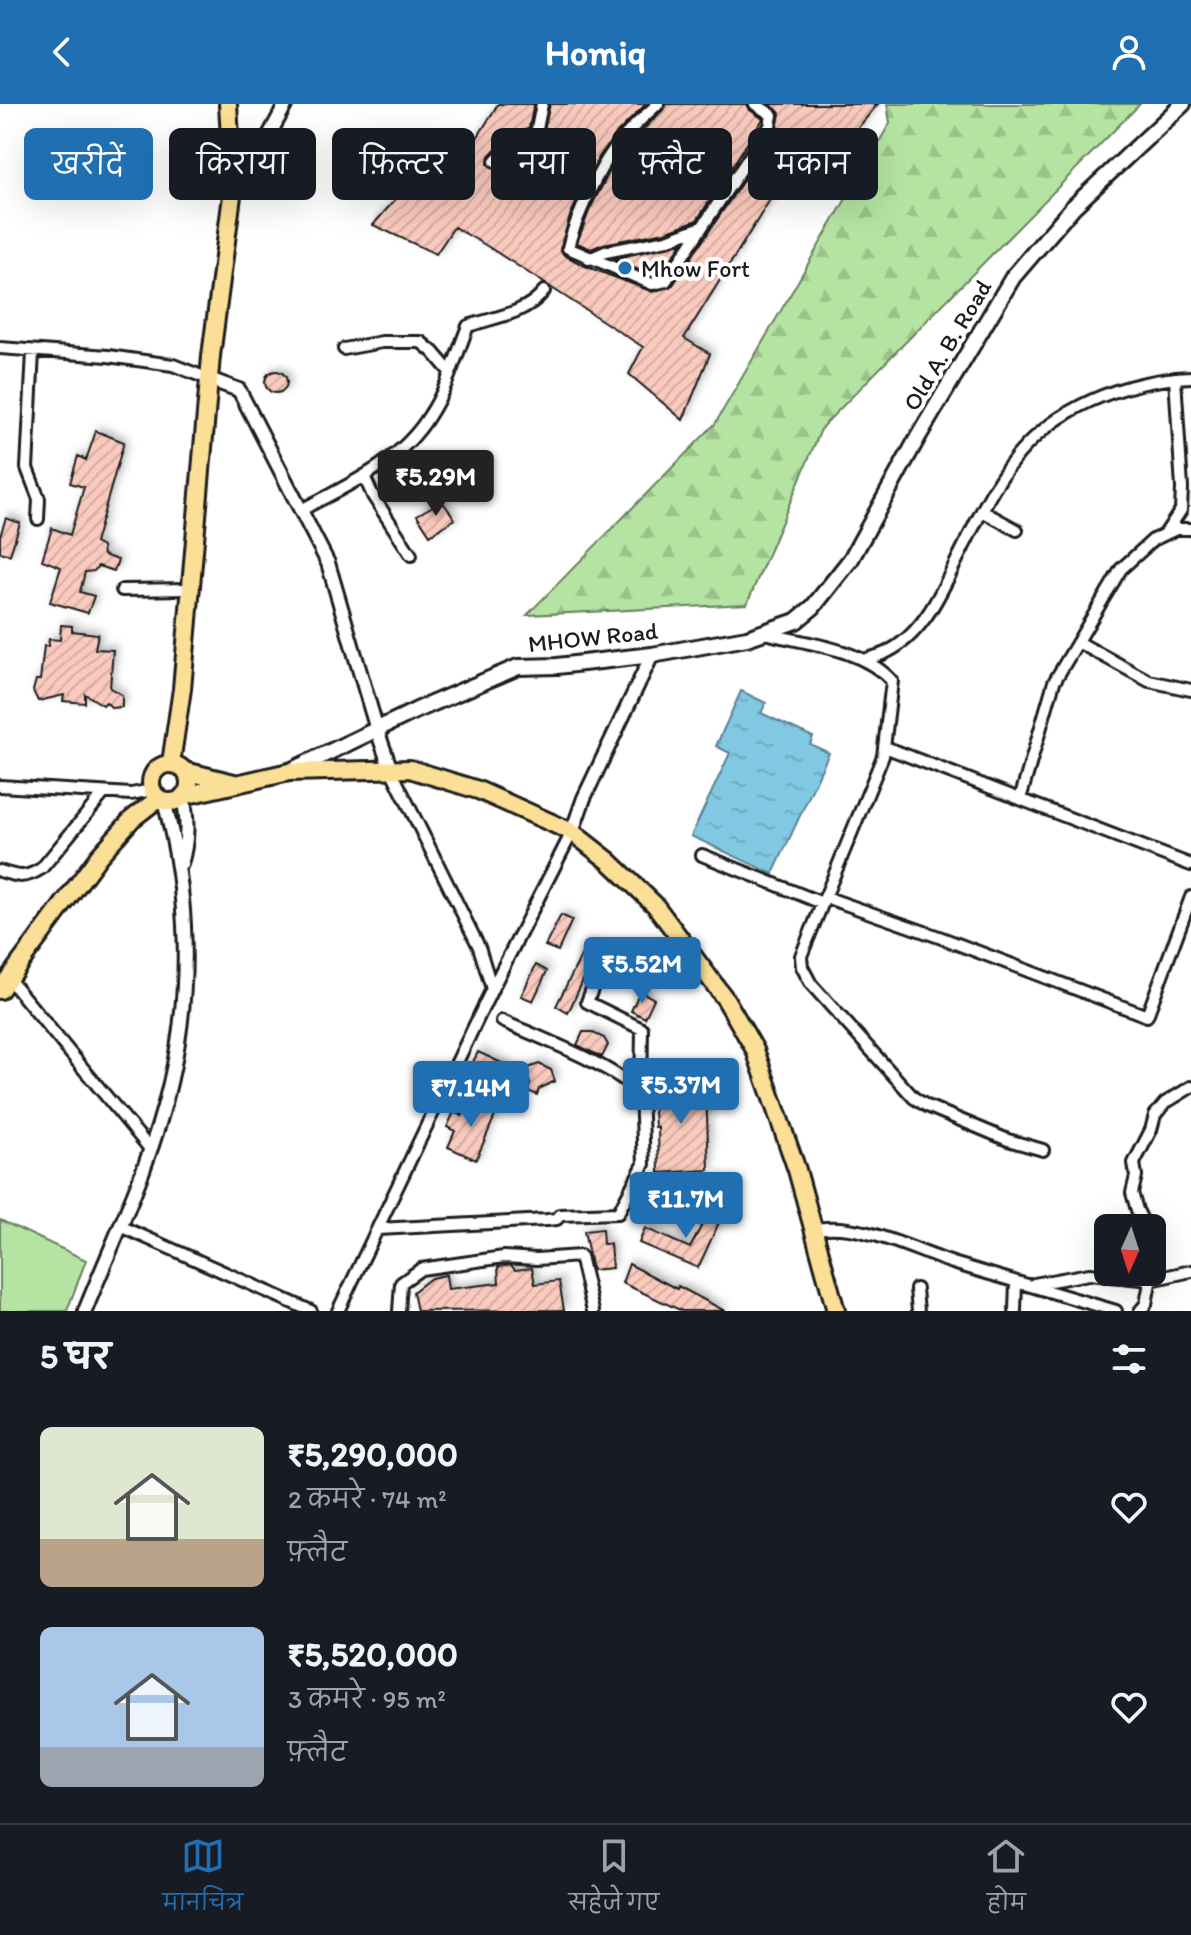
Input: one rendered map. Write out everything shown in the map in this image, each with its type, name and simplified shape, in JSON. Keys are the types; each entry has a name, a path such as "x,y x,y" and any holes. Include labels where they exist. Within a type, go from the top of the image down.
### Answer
{"main road":[{"path":"228,104 229,128"},
{"name":"Old A. B. Road","path":"770,630 796,621 813,607 851,559 918,437 1013,277 1073,207 1183,104"},
{"path":"183,796 189,781 178,767 190,589 209,379 231,200"},
{"name":"MHOW Road","path":"289,772 417,710 518,667 557,666 652,655 747,638 770,630"},
{"path":"236,783 178,767 159,767 151,784 159,796 174,801 183,796 289,772 410,769 478,790 572,832 609,861 655,905 726,1000 755,1050 797,1170 836,1311"},
{"path":"5,978 99,856 132,819 159,796"}],"street":[{"path":"273,128 286,104"},
{"path":"537,128 542,104"},
{"path":"658,104 613,147 600,166 568,248 652,284 666,281 770,126 772,115 755,104"},
{"path":"589,259 605,252 667,240 702,227"},
{"path":"301,510 364,476 397,454 416,436 430,415 468,326 516,312 534,303 544,291"},
{"path":"344,349 382,342 421,342 450,372"},
{"path":"0,348 108,356 173,365 239,390 328,563 391,770 479,947 492,989"},
{"path":"33,352 27,468 39,499 38,519"},
{"path":"864,660 886,654 923,620 1002,478 1025,447 1055,421 1121,389 1191,377"},
{"path":"1165,534 1181,510 1175,378"},
{"path":"364,476 373,496 411,555"},
{"path":"982,511 1017,530"},
{"path":"1020,799 1054,682 1121,569 1153,540 1176,529 1191,529"},
{"path":"122,590 190,589"},
{"path":"770,630 864,660 880,668 892,681 885,747 801,956 802,967 811,984 833,1010 914,1098 1008,1140 1043,1150"},
{"path":"1078,642 1149,681 1191,690"},
{"path":"338,1311 492,989 572,832 584,798 652,655"},
{"path":"885,747 1191,865"},
{"path":"0,786 159,796 180,867 185,946 182,1023 170,1085 150,1149 85,1311"},
{"path":"0,871 18,877 30,876 42,868 104,793"},
{"path":"180,867 187,843 188,822 183,796"},
{"path":"702,855 954,943 1147,1016 1191,897"},
{"path":"378,1229 618,1213 644,1164 642,1029 587,1002 599,971"},
{"path":"5,978 150,1149"},
{"path":"502,1021 608,1071 633,1085 641,1094"},
{"path":"1139,1214 1132,1193 1136,1176 1134,1163 1155,1115 1165,1103 1191,1087"},
{"path":"120,1226 311,1311"},
{"path":"813,1230 827,1227 862,1232 1116,1311"},
{"path":"399,1311 401,1283 421,1269 504,1257 537,1259 580,1256 593,1311"},
{"path":"1166,1273 1191,1271"},
{"path":"1022,1284 1094,1274"},
{"path":"1015,1311 1022,1284"},
{"path":"1140,1311 1146,1304 1150,1286"},
{"path":"916,1289 918,1311"}],"green space":[{"path":"887,104 1140,104 822,427 747,604 527,615 715,424 845,200 878,200 878,144 890,123"},
{"path":"0,1220 86,1260 67,1311 0,1311"}],"water":[{"path":"741,691 766,703 761,713 813,737 810,744 829,753 773,874 691,836 730,753 716,746"}],"building":[{"path":"498,104 534,104 529,128 491,128 488,164 491,166 491,200 578,200 560,249 564,255 653,292 673,285 748,173 748,200 770,200 684,338 710,354 683,420 629,374 643,347 487,246 454,227 436,254 373,225 395,200 475,200 475,141"},
{"path":"550,104 646,104 622,128 612,128 612,140 596,163 596,128 545,128"},
{"path":"666,104 747,104 763,119 757,128 748,128 748,142 732,166 732,128 645,128"},
{"path":"770,104 878,104 858,128 777,128 780,113"},
{"path":"612,167 612,200 710,200 697,220 665,232 591,249 577,243"},
{"path":"682,243 661,274 653,276 613,259"},
{"path":"276,371 287,382 276,393 265,382"},
{"path":"96,431 124,442 95,543 102,547 103,555 118,560 114,571 98,566 94,571 85,572 80,592 94,596 88,613 50,602 61,567 42,560 52,528 70,535 84,487 70,483 78,456 86,460"},
{"path":"442,501 455,519 430,535 417,515"},
{"path":"6,518 20,523 10,555 0,552 0,536"},
{"path":"61,625 72,626 72,631 98,634 95,649 113,650 110,688 122,695 122,707 112,708 106,702 103,705 85,694 85,703 63,701 64,695 38,701 33,691 36,680 40,680 44,646 48,646 49,639 60,640"},
{"path":"561,915 572,920 558,951 545,946"},
{"path":"587,944 597,950 568,1013 556,1006"},
{"path":"536,965 547,971 533,1001 521,996"},
{"path":"640,991 654,999 645,1018 631,1011"},
{"path":"583,1032 604,1038 608,1045 602,1057 577,1045"},
{"path":"478,1052 508,1066 500,1082 469,1070"},
{"path":"539,1064 551,1070 555,1081 539,1089 537,1095 528,1091 530,1084 525,1069"},
{"path":"676,1075 677,1090 706,1089 709,1170 659,1173 652,1076"},
{"path":"470,1099 497,1111 476,1160 448,1147 455,1131 447,1127 454,1112 462,1116"},
{"path":"650,1185 666,1192 659,1210 652,1215 639,1210"},
{"path":"702,1205 722,1216 698,1268 639,1243 645,1228 690,1248 702,1225 694,1221"},
{"path":"602,1229 603,1244 610,1244 612,1268 592,1270 584,1231"},
{"path":"629,1264 725,1311 682,1311 622,1283"},
{"path":"511,1265 515,1270 532,1268 535,1284 559,1281 564,1310 417,1311 413,1292 431,1278 446,1275 448,1289 499,1283 498,1267"}],"place":[{"name":"Mhow Fort","path":"625,268"}]}
